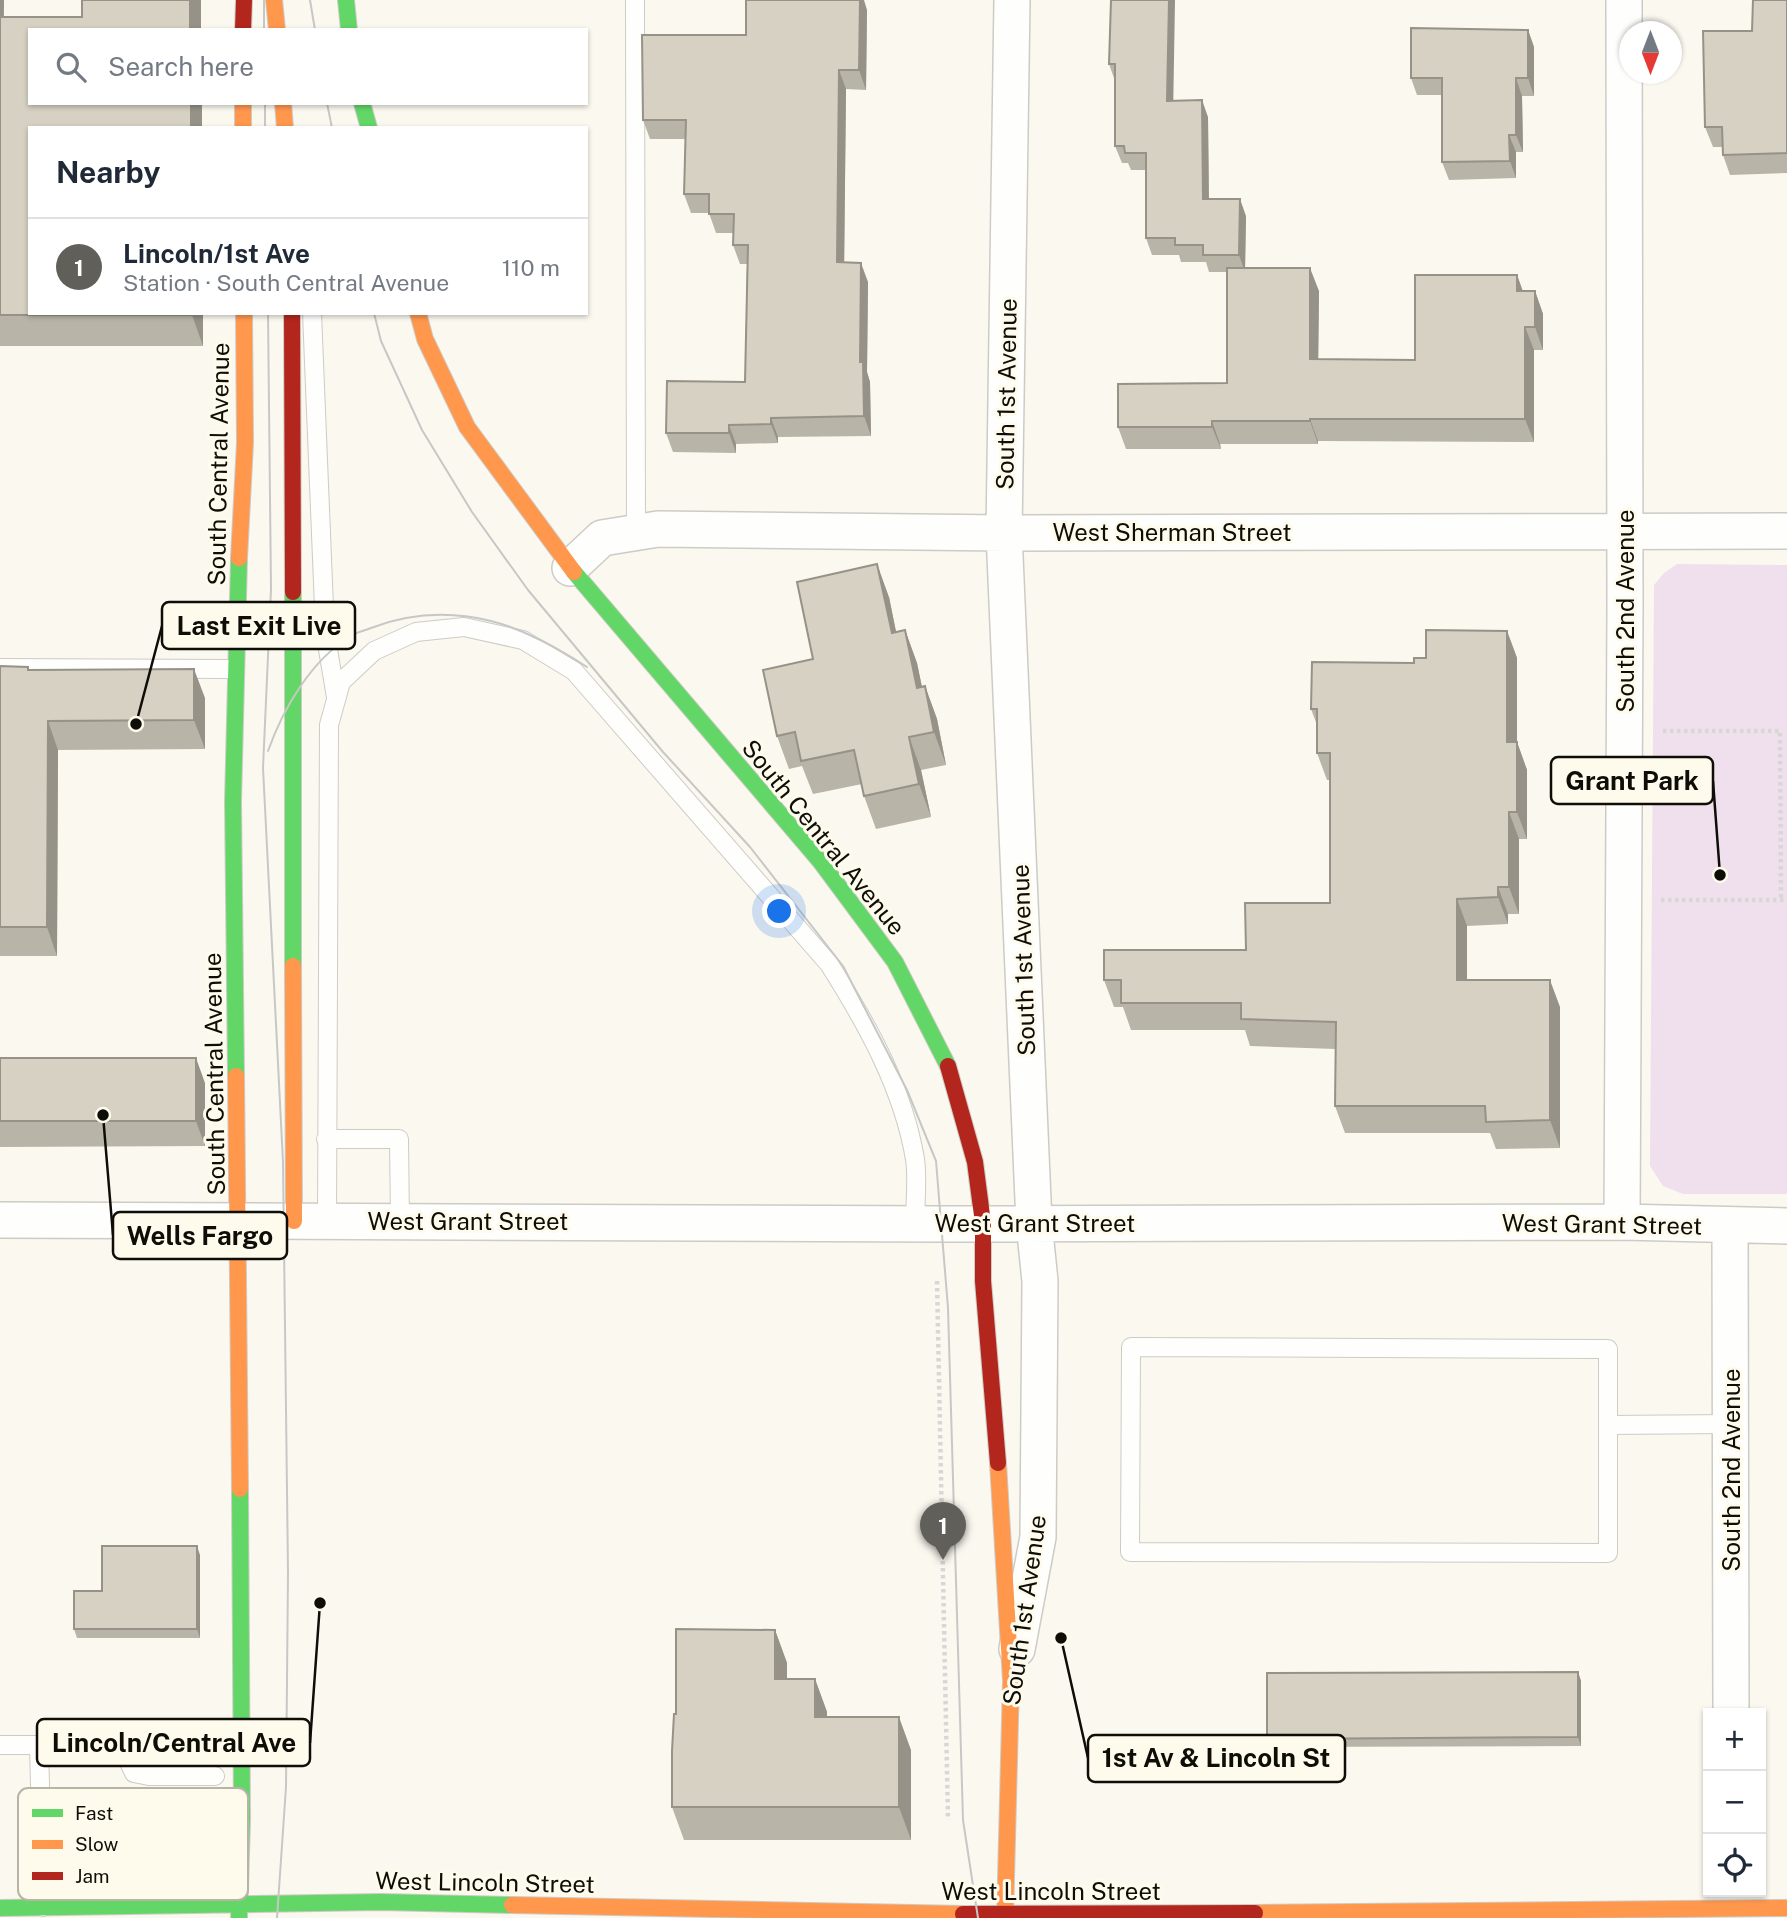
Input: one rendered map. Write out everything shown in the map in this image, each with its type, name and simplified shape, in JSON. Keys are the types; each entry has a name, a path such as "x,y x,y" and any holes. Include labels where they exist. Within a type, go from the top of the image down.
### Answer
{"main road":[{"path":"243,28 244,0"},
{"path":"274,0 277,28"},
{"path":"346,0 349,28"},
{"path":"243,105 243,126"},
{"path":"283,105 285,126"},
{"path":"363,105 368,126"},
{"name":"South Central Avenue","path":"242,1788 239,1221 233,802 235,669 245,443 244,315"},
{"path":"292,315 301,1221"},
{"name":"South Central Avenue","path":"419,315 425,339 467,427 570,568 820,861 895,962 950,1073 975,1162 983,1223 983,1281 1011,1681"},
{"name":"South 1st Avenue","path":"1005,1916 1011,1681"},
{"name":"West Lincoln Street","path":"0,1908 1005,1916 1731,1906 1787,1908"}],"street":[{"name":"South 1st Avenue","path":"1011,1681 1038,1537 1040,1280 1034,1223 1004,533 1012,0"},
{"name":"South 2nd Avenue","path":"1622,1222 1624,0"},
{"name":"West Sherman Street","path":"570,568 602,538 658,529 1004,533 1787,531"},
{"name":"West Grant Street","path":"0,1220 1622,1222 1787,1226"},
{"name":"South 2nd Avenue","path":"1730,1226 1731,1708"}],"lane":[{"path":"635,0 636,533"},
{"path":"313,315 325,632 336,697"},
{"path":"301,1221 326,1139 329,725 336,697 341,682 374,651 416,632 464,627 523,640 574,671 829,964 861,1015 896,1090 915,1160 915,1223"},
{"path":"0,668 235,669"},
{"path":"326,1139 399,1139 400,1221"},
{"path":"1131,1347 1608,1349 1608,1425 1608,1553 1130,1552 1131,1347"},
{"path":"1608,1425 1730,1424"},
{"path":"0,1745 113,1746 125,1755 134,1773 149,1776 215,1776"},
{"path":"39,1745 40,1788"},
{"path":"44,1900 44,1907"}],"path":[{"path":"1661,900 1784,900 1780,731 1663,731"},
{"path":"937,1281 948,1821"}],"shaded area":[{"path":"1677,564 1787,565 1787,1194 1683,1194 1663,1186 1650,1166 1654,585 1664,573"}],"building":[{"path":"82,0 190,0 190,28 28,28 28,105 191,105 191,126 28,126 28,315 0,315 0,17 82,17"},
{"path":"746,0 860,0 859,70 839,70 837,262 861,263 860,362 863,362 864,416 771,418 771,424 729,425 729,433 666,433 667,381 745,382 748,245 733,245 734,214 709,214 709,194 684,194 686,120 643,120 642,35 746,35"},
{"path":"1111,0 1169,0 1167,101 1202,100 1203,199 1240,199 1239,255 1203,255 1203,245 1175,245 1175,238 1146,238 1146,153 1125,153 1124,146 1115,146 1115,64 1109,64"},
{"path":"1753,0 1787,0 1787,153 1723,155 1722,127 1705,127 1703,31 1752,31"},
{"path":"1411,28 1528,30 1528,78 1516,78 1516,135 1509,135 1510,161 1442,162 1442,78 1411,78"},
{"path":"1227,268 1310,268 1310,359 1415,360 1415,275 1517,275 1517,291 1535,291 1535,327 1525,327 1525,419 1310,419 1212,421 1212,427 1118,427 1118,384 1227,383"},
{"path":"877,564 892,633 905,630 917,688 925,686 934,732 909,737 919,784 864,796 854,750 801,761 795,732 777,736 763,670 813,659 797,582"},
{"path":"1426,630 1507,631 1507,742 1517,742 1517,812 1509,812 1509,887 1498,887 1498,897 1457,899 1457,980 1550,980 1550,1120 1486,1122 1485,1106 1335,1106 1336,1022 1241,1019 1241,1003 1121,1003 1121,980 1104,980 1104,950 1246,950 1245,903 1330,903 1330,753 1317,753 1317,709 1311,709 1312,662 1414,663 1414,658 1426,658"},
{"path":"0,666 28,667 28,670 194,669 194,720 48,721 47,927 0,927"},
{"path":"0,1058 196,1058 196,1121 0,1121"},
{"path":"102,1546 197,1546 197,1629 74,1629 74,1591 102,1591"},
{"path":"676,1629 775,1630 775,1679 815,1679 815,1717 899,1717 899,1807 672,1807"},
{"path":"1578,1672 1578,1737 1267,1739 1267,1673"}],"tram line":[{"path":"264,0 264,28"},
{"path":"310,0 315,28"},
{"path":"265,105 265,126"},
{"path":"327,105 332,126"},
{"path":"268,315 271,589 263,768 283,1162 288,1573 286,1787 277,1918"},
{"path":"374,315 381,341 422,430 472,512 528,590 663,752 750,847 843,966 907,1090 936,1161 948,1308 963,1820 978,1918"},
{"path":"268,751 290,702 323,658 353,635 400,619 445,615 491,621 541,640 587,667"}],"traffic: fast":[{"path":"346,0 349,28"},
{"path":"363,105 368,126"},
{"path":"236,1076 233,802 239,558"},
{"path":"574,572 820,861 895,962 948,1066"},
{"path":"293,592 293,966"},
{"path":"240,1489 242,1788"},
{"path":"239,1918 240,1900"},
{"path":"0,1908 381,1902 512,1905"}],"traffic: slow":[{"path":"274,0 277,28"},
{"path":"243,105 243,126"},
{"path":"283,105 285,126"},
{"path":"239,558 245,443 244,315"},
{"path":"419,315 425,339 467,427 574,572"},
{"path":"293,966 294,1221"},
{"path":"236,1076 240,1489"},
{"path":"998,1463 1011,1681 1005,1918"},
{"path":"512,1905 963,1914"},
{"path":"1255,1913 1787,1908"}],"traffic: jam":[{"path":"243,28 244,0"},
{"path":"292,315 293,592"},
{"path":"948,1066 975,1162 983,1223 983,1281 998,1463"},
{"path":"963,1914 1255,1913"}],"place":[{"name":"Last Exit Live","path":"136,724"},
{"name":"Grant Park","path":"1720,875"},
{"name":"Wells Fargo","path":"103,1115"},
{"name":"Lincoln/1st Ave","path":"943,1560"},
{"name":"Lincoln/Central Ave","path":"320,1603"},
{"name":"1st Av & Lincoln St","path":"1061,1638"}]}
